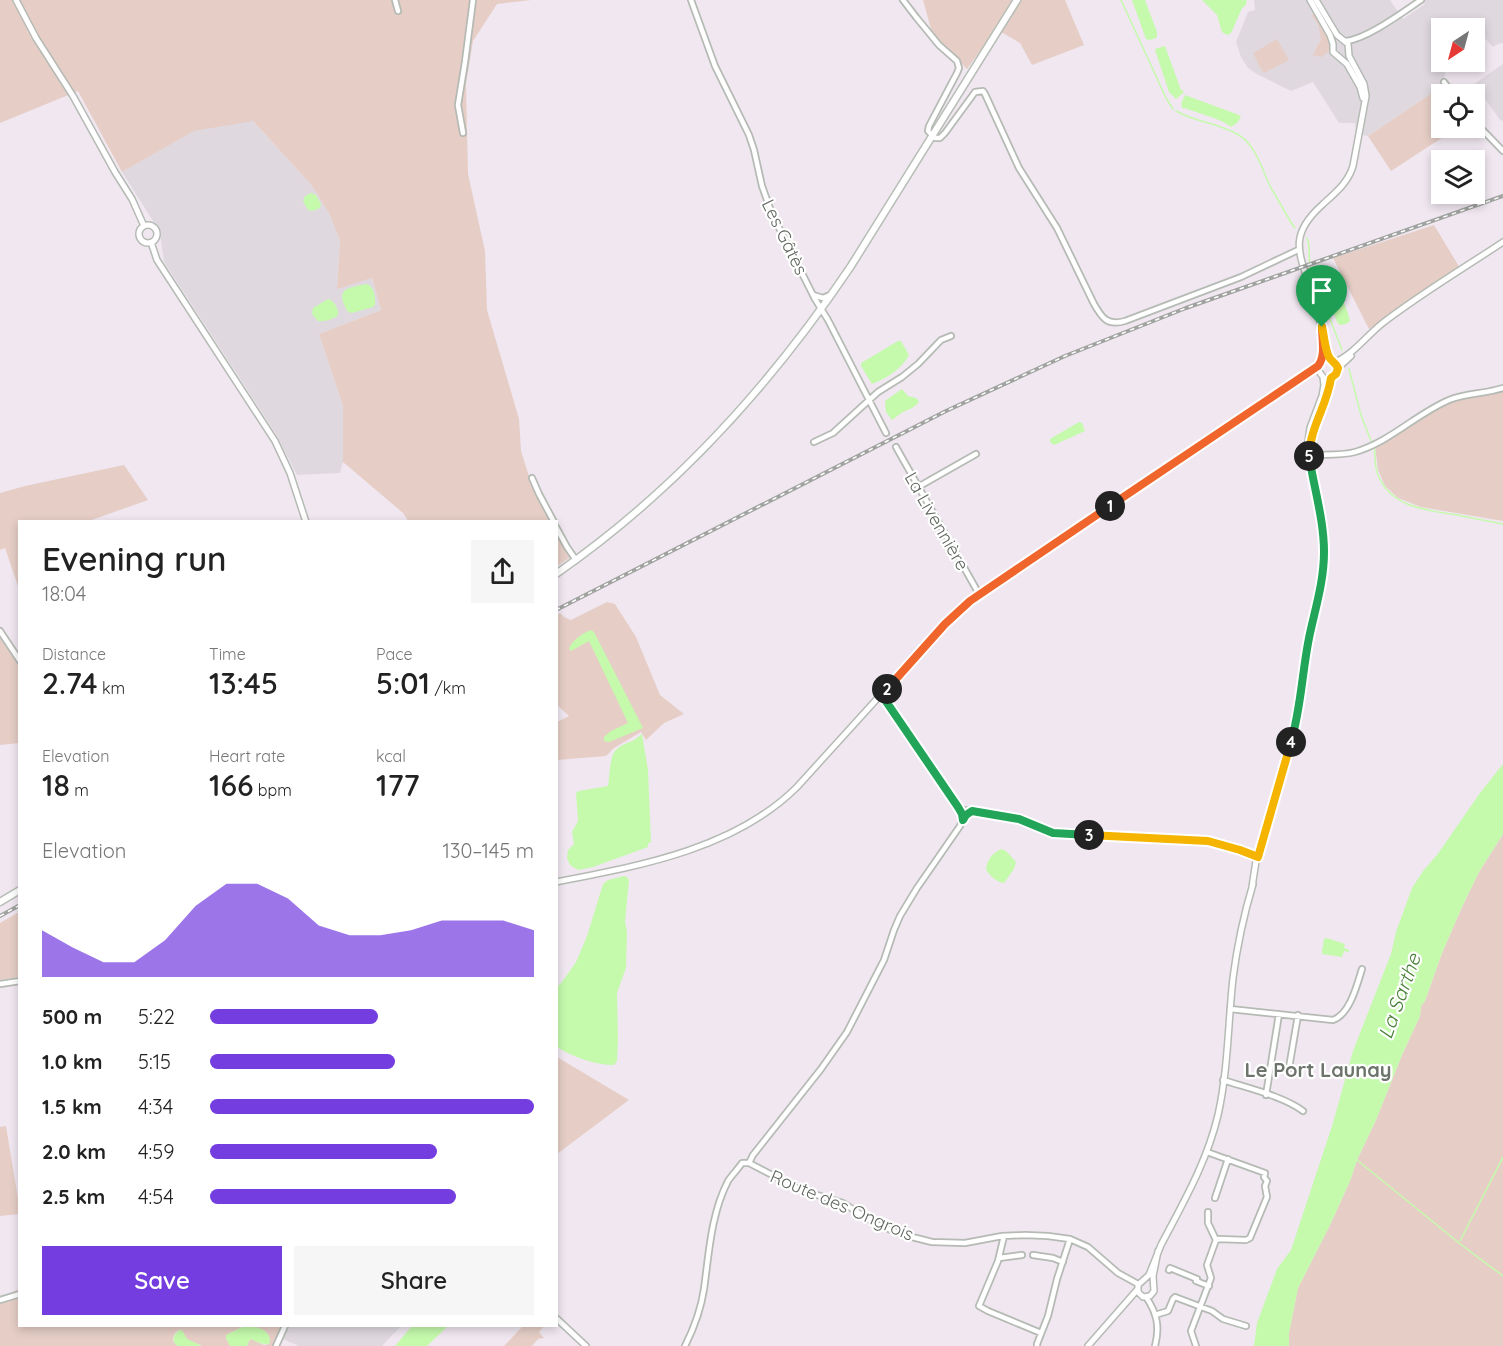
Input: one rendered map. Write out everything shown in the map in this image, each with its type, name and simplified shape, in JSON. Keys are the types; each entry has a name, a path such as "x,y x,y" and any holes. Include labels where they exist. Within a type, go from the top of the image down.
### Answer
{"main road":[{"path":"558,573 656,494 727,424 772,373 832,294 1017,0"},
{"path":"0,902 18,891"}],"street":[{"path":"16,0 36,38 73,96 132,199 144,226"},
{"path":"396,0 398,11"},
{"path":"464,133 458,105 473,0"},
{"name":"Les Gâtès","path":"691,0 715,66 749,135 772,214 886,433"},
{"path":"903,0 915,18 957,61 959,68 928,131 940,138 975,93 983,91 986,94 1018,168 1057,228 1094,304 1108,321 1114,323 1125,321 1299,253"},
{"path":"1310,0 1330,35 1334,53 1347,64 1358,82 1364,104"},
{"path":"1316,0 1335,33 1349,50 1350,58 1365,87 1366,99 1352,171 1344,185 1306,222 1299,238 1299,253 1317,306 1328,354 1338,368"},
{"path":"1333,44 1337,40 1356,39 1395,18 1421,0"},
{"path":"1339,56 1345,56 1356,39"},
{"path":"1485,132 1503,151"},
{"path":"144,226 153,226 156,231 155,238 151,242 145,242 139,236 144,226"},
{"path":"151,242 157,260 275,441 290,472 305,520"},
{"path":"558,882 660,859 728,835 750,824 788,796 945,624 979,594 1320,364 1343,359 1388,319 1503,242"},
{"path":"813,295 823,298 832,294"},
{"path":"1155,1346 1158,1333 1155,1315 1143,1292 1145,1280 1198,1173 1217,1118 1236,957 1256,861 1296,726 1306,657 1320,593 1323,574 1323,528 1307,448 1308,436 1322,396 1324,383 1320,364 1323,349 1322,327"},
{"path":"1309,455 1310,441 1326,401 1331,378 1369,334"},
{"path":"814,442 833,433 878,392 909,372 941,340 951,336"},
{"path":"1295,383 1309,376 1322,375 1331,378"},
{"path":"1309,455 1358,451 1398,431 1450,400 1503,388"},
{"name":"La Livennière","path":"896,447 979,594"},
{"path":"918,488 976,454"},
{"path":"532,478 553,520"},
{"path":"558,531 576,560"},
{"path":"0,631 18,658"},
{"path":"881,694 958,807 963,820"},
{"path":"958,807 1019,819 1053,833 1208,841 1258,857"},
{"path":"686,1346 704,1290 710,1241 729,1180 742,1163 748,1163 821,1070 847,1032 884,960 900,916 966,815 972,811"},
{"path":"1230,1008 1333,1020 1338,1018 1348,1006 1362,969"},
{"path":"0,984 18,981"},
{"path":"1266,1095 1280,1014"},
{"path":"1289,1068 1298,1016"},
{"path":"1223,1080 1297,1106 1304,1111"},
{"path":"1207,1152 1265,1173 1264,1177 1267,1181 1265,1186 1267,1197 1253,1235 1246,1240 1216,1240"},
{"path":"1215,1197 1228,1159"},
{"name":"Route des Ongrois","path":"748,1163 801,1190 843,1203 876,1224 904,1235 932,1242 965,1243 1004,1236 1040,1235 1070,1239 1088,1247 1143,1292"},
{"path":"1196,1346 1191,1331 1209,1286 1211,1278 1207,1265 1216,1240 1208,1223 1208,1212"},
{"path":"1004,1236 999,1258 979,1306 1041,1333"},
{"path":"1037,1346 1052,1304 1070,1239"},
{"path":"1088,1346 1131,1298 1143,1292 1154,1291 1153,1276 1158,1251"},
{"path":"1033,1255 1062,1262"},
{"path":"999,1258 1022,1256"},
{"path":"1169,1270 1170,1268 1209,1286"},
{"path":"1145,1280 1153,1284"},
{"path":"0,1300 18,1295"},
{"path":"1155,1315 1168,1311 1175,1297 1212,1311 1224,1319 1246,1326"},
{"path":"558,1320 585,1346"},
{"path":"276,1346 285,1327"}],"shaded area":[{"path":"0,0 531,0 497,4 473,41 466,84 468,174 485,251 487,310 519,419 521,451 532,486 549,520 408,520 403,513 343,462 343,406 319,334 381,310 372,278 337,289 340,241 329,213 312,186 253,121 194,131 122,172 78,91 0,123"},
{"path":"923,0 1065,0 1084,45 1032,65 1020,43 996,29 967,69 936,38 931,29"},
{"path":"1254,0 1390,0 1403,19 1425,4 1422,0 1503,0 1503,43 1493,47 1485,38 1485,18 1431,18 1431,72 1445,72 1442,84 1431,84 1431,94 1368,136 1356,133 1355,123 1339,123 1313,82 1291,91 1248,68 1236,42 1248,12 1255,10"},
{"path":"1313,14 1324,27 1330,40 1330,50 1322,57 1314,55 1312,57 1321,39"},
{"path":"1277,39 1289,60 1264,73 1253,53"},
{"path":"1503,64 1503,120 1501,121 1485,99 1485,84 1474,84"},
{"path":"1431,94 1431,138 1442,138 1391,171 1368,136"},
{"path":"252,120 312,186 329,213 340,241 337,288 372,278 381,310 319,334 343,406 343,462 340,473 297,475 276,434 164,262 160,232 122,172 193,131"},
{"path":"1434,225 1460,268 1369,329 1333,258"},
{"path":"1503,390 1503,521 1421,507 1398,498 1385,486 1378,470 1375,445 1429,413 1460,398 1492,394"},
{"path":"124,465 148,500 92,520 18,520 18,586 5,548 0,550 0,493"},
{"path":"558,536 571,557 558,565"},
{"path":"607,602 615,604 636,637 660,695 684,714 664,723 646,740 641,732 614,748 606,756 558,760 558,722 569,716 558,706 558,614 560,613 571,620"},
{"path":"0,638 18,665 18,743 0,745"},
{"path":"1503,834 1503,1346 1289,1346 1289,1333 1298,1288 1350,1181 1420,1016 1421,1006 1462,907 1479,872"},
{"path":"18,913 18,977 0,980 0,923"},
{"path":"558,1058 629,1100 558,1153"},
{"path":"6,1126 18,1199 18,1214 0,1216 0,1127"},
{"path":"18,1289 18,1327 242,1327 228,1334 226,1338 230,1346 202,1346 186,1339 180,1330 173,1339 178,1346 0,1346 0,1298"},
{"path":"255,1327 284,1329 276,1346 247,1346 251,1339 264,1345 269,1344 266,1332"},
{"path":"285,1327 400,1327 382,1346 299,1346 280,1338"},
{"path":"522,1327 543,1327 539,1332 544,1338 538,1339 532,1346 504,1346"}],"water":[{"path":"1132,0 1145,0 1157,37 1146,39"},
{"path":"1202,0 1246,0 1247,2 1232,31 1227,35 1222,32 1217,15"},
{"path":"1165,46 1181,90 1184,91 1176,99 1169,92 1155,49"},
{"path":"1185,95 1241,117 1231,127 1216,119 1183,109 1181,104"},
{"path":"311,193 316,195 321,204 320,208 313,211 308,210 303,201 305,196"},
{"path":"366,284 373,289 375,305 352,313 348,312 342,298 343,294 348,289"},
{"path":"1330,286 1337,292 1345,307 1350,321 1346,324 1340,325 1337,322 1327,294 1327,288"},
{"path":"328,299 336,305 338,315 329,320 318,321 312,314 313,308"},
{"path":"901,341 909,355 906,360 894,372 872,384 861,363"},
{"path":"902,389 908,396 919,401 892,420 886,412 885,401"},
{"path":"1079,422 1082,423 1085,431 1054,445 1050,442 1050,439"},
{"path":"591,630 643,728 609,742 604,741 604,737 628,723 589,641 571,651 569,649 572,643"},
{"path":"642,734 648,770 651,843 648,843 648,847 593,867 578,870 570,865 567,858 568,850 574,844 572,832 578,821 576,793 608,786 614,752"},
{"name":"La Sarthe","path":"1503,764 1503,834 1479,872 1462,907 1421,1006 1420,1016 1350,1181 1298,1288 1289,1333 1289,1346 1254,1346 1257,1323 1277,1269 1291,1250 1333,1123 1353,1051 1391,954 1396,932 1412,888"},
{"path":"1002,849 1016,862 1004,883 994,878 986,869 991,857"},
{"path":"624,876 629,880 625,922 626,968 617,993 618,1040 617,1061 614,1065 584,1060 558,1048 558,986 576,962 587,936 603,884 608,880"},
{"path":"1324,939 1345,944 1344,948 1349,952 1344,951 1342,957 1322,954"},
{"path":"242,1327 258,1328 268,1334 270,1343 263,1344 251,1339 247,1346 230,1346 226,1335"},
{"path":"411,1327 447,1327 427,1346 395,1346"},
{"path":"180,1330 187,1339 202,1346 178,1346 174,1338"}],"waterway":[{"path":"1121,0 1173,109"},
{"path":"1176,111 1230,130 1244,138 1254,151 1271,188 1295,228"},
{"path":"1307,238 1310,267 1342,350"},
{"path":"1349,369 1361,415 1371,441"},
{"path":"1374,447 1378,475 1384,486 1401,501 1422,509 1503,524"},
{"path":"1460,1241 1503,1157"},
{"path":"1357,1160 1503,1276"}],"railway":[{"path":"558,609 946,411 1065,356 1186,308 1503,196"},
{"path":"0,916 18,906"}],"district":[{"name":"Le Port Launay","path":"1318,1069"}],"route":[{"path":"1322,327 1330,360 1335,362 1338,368 1338,372 1331,378 1326,401 1310,441 1309,455 1323,528 1324,568 1309,638 1296,726 1258,857 1208,841 1053,833 1019,819 972,811 963,820 958,807 881,694 945,624 979,594 1318,366 1322,362 1322,327"}]}
